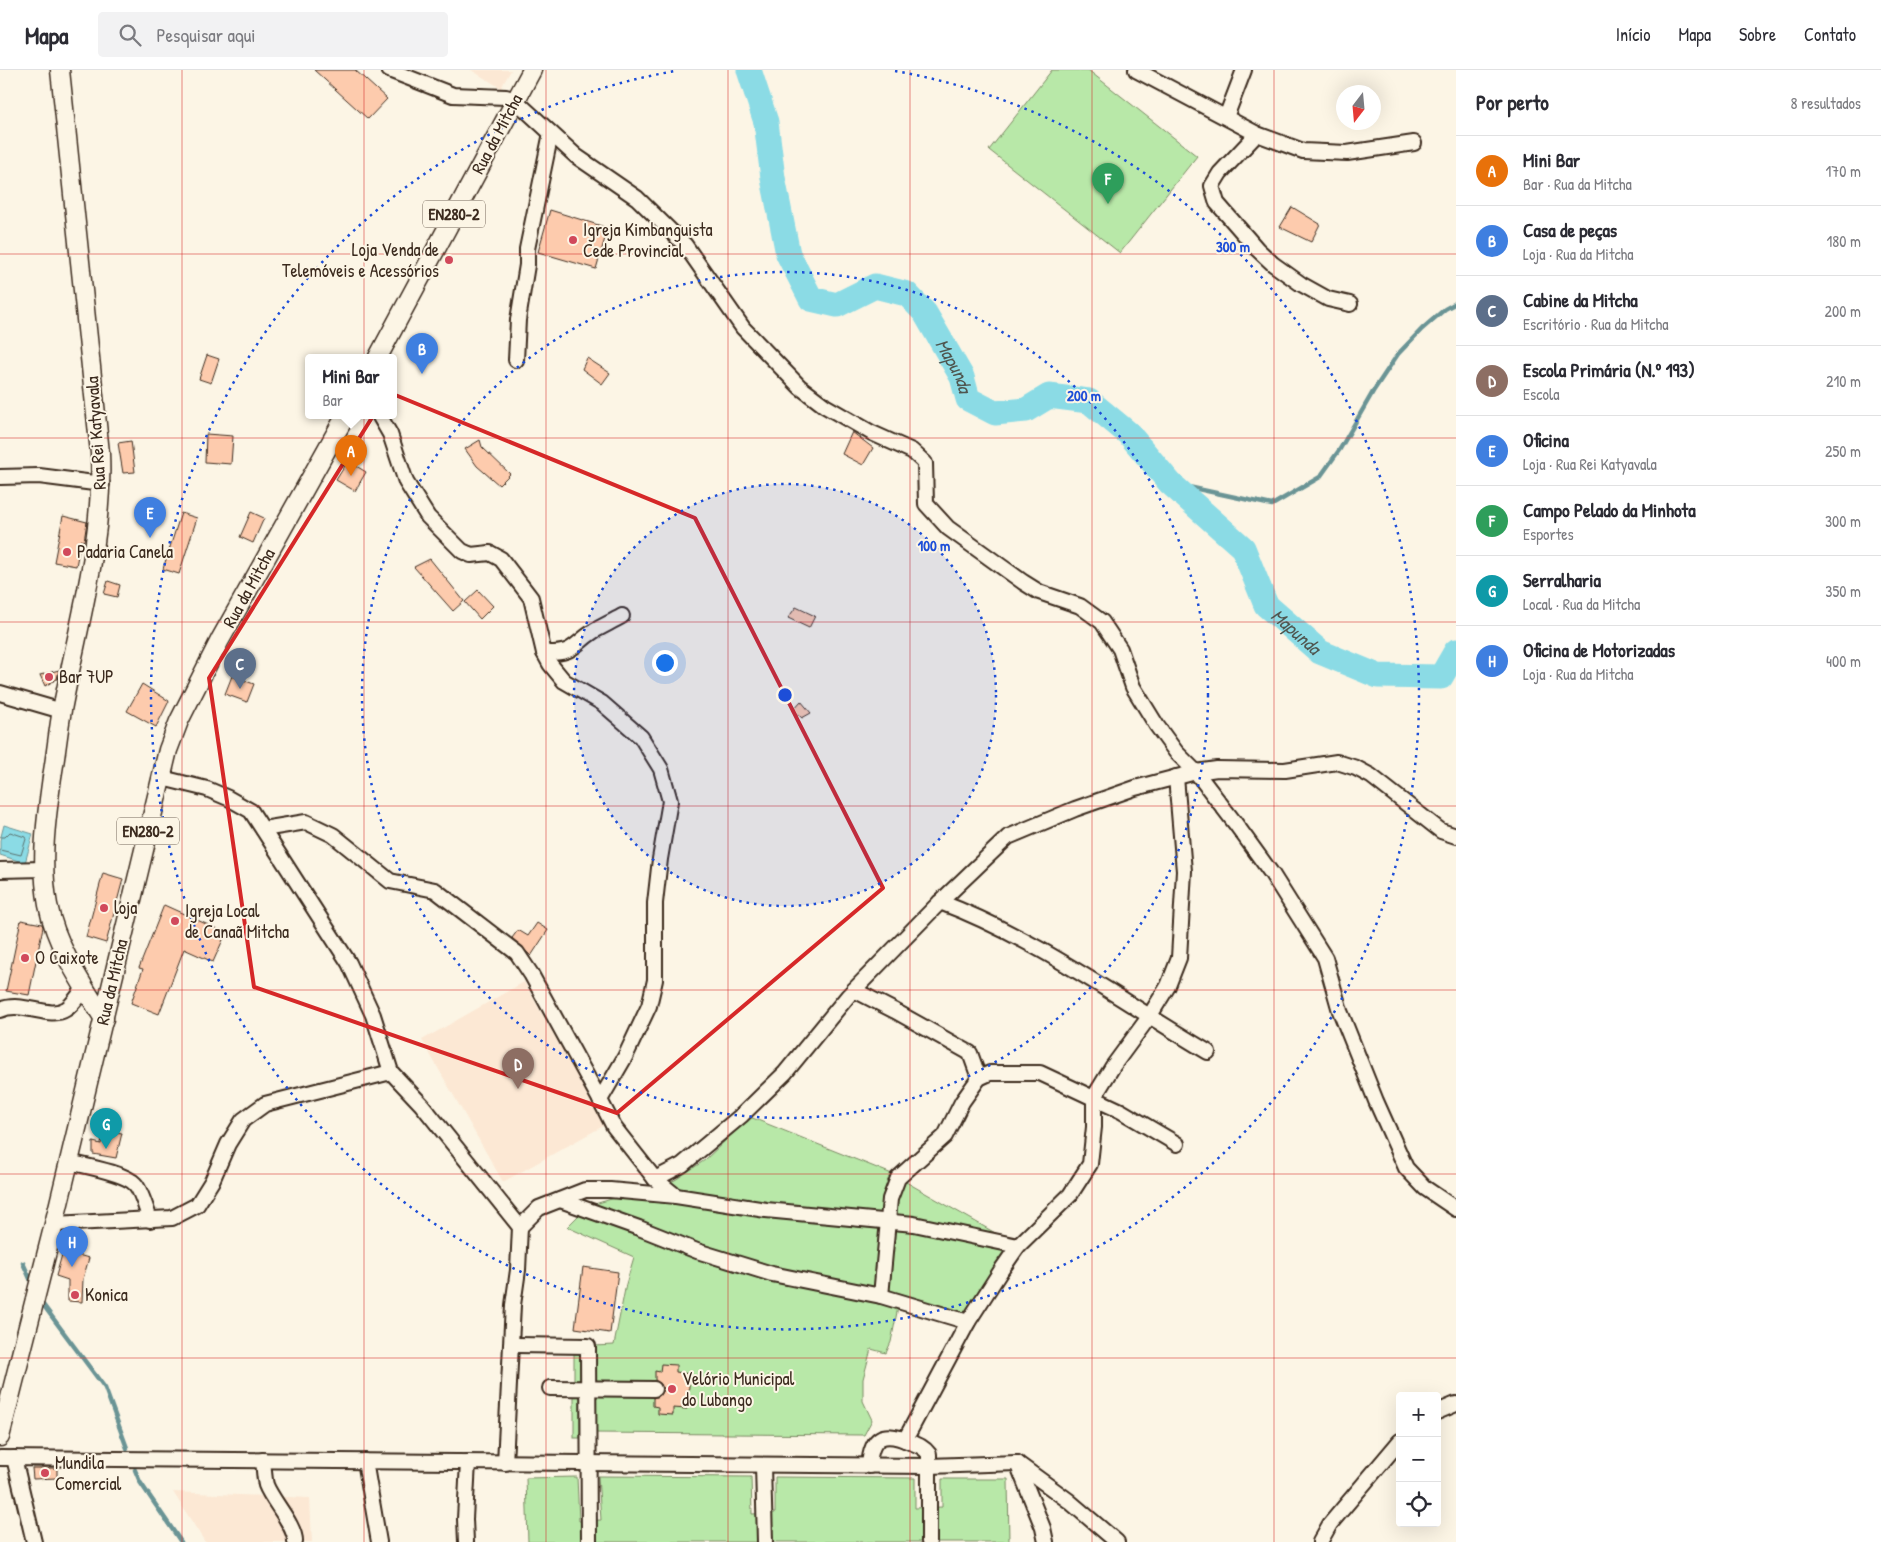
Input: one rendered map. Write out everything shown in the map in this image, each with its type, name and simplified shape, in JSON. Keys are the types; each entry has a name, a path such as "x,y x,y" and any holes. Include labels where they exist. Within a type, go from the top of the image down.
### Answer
{"main road":[{"name":"Rua Rei Katyavala","path":"60,70 102,484 91,570 62,711 47,816 43,869 48,906 60,941 104,1020"},
{"name":"Rua da Mitcha","path":"380,354 532,70"},
{"name":"Rua da Mitcha","path":"0,1437 104,1020 168,750 179,722 220,640 344,419"}],"street":[{"path":"389,70 453,94 506,97 515,100 576,156 637,198 685,245 743,328 800,387 825,406 872,433 912,452 925,463 926,504 948,528 1039,592 1080,606 1102,622 1120,649 1133,687 1157,726 1176,752 1196,772 1272,874 1325,958 1340,1012 1376,1101 1406,1168 1425,1188 1456,1209"},
{"path":"1136,70 1257,134 1303,151 1347,153 1414,143"},
{"path":"1226,117 1244,70"},
{"path":"516,360 518,320 527,265 527,249 551,133"},
{"path":"1257,134 1220,173 1212,186 1217,203 1256,249 1273,264 1301,284 1328,299 1350,304"},
{"path":"381,419 390,434 406,482 428,517 462,551 471,555 490,553 502,559 531,598 544,653 550,664 564,681 602,703 641,737 661,769 670,801 655,903 655,980 649,1006 625,1057 600,1100"},
{"path":"0,476 39,476 102,484"},
{"path":"544,653 561,653 571,649 593,632 622,616"},
{"path":"0,693 62,711"},
{"path":"655,1179 682,1165 742,1115 785,1073 854,990 940,902 1008,837 1075,809 1135,788 1196,772 1217,769 1285,770 1337,762 1356,768 1371,776 1441,831 1456,836"},
{"path":"906,1440 968,1322 1018,1246 1070,1195 1090,1164 1094,1127 1094,1098 1168,986 1179,958 1184,872 1176,777"},
{"path":"162,778 207,789 251,811 349,963 373,1015 391,1072 422,1105 520,1227 518,1270 513,1305 505,1463"},
{"path":"263,829 306,822 333,835 390,881 435,890 517,953 532,974 614,1127 655,1179 676,1196"},
{"path":"0,870 43,869"},
{"path":"940,902 976,916 1036,947 1110,990 1149,1017 1208,1052"},
{"path":"0,1010 8,1006 26,1007 48,1013 66,1010 85,988"},
{"path":"854,990 970,1053 979,1078"},
{"path":"54,1224 172,1218 197,1205 212,1181 233,1136 244,1120 264,1104 391,1072"},
{"path":"881,1296 890,1199 898,1178 945,1136 962,1102 979,1078 990,1073 1040,1073 1094,1098 1176,1144"},
{"path":"69,1162 111,1173 136,1184 150,1220"},
{"path":"520,1227 539,1208 584,1190 610,1190 676,1196 766,1210 888,1221 957,1232 1018,1246"},
{"path":"560,1200 640,1228 697,1251 772,1274 881,1296 968,1322"},
{"path":"516,1345 588,1346 589,1542"},
{"path":"550,1388 654,1389"},
{"path":"1441,1410 1456,1404"},
{"path":"869,1466 870,1453 875,1441 881,1436 889,1434 925,1448 929,1454 929,1542"},
{"path":"1320,1542 1330,1524 1396,1446"},
{"path":"34,1542 7,1458 869,1466 1017,1463 1070,1501 1117,1542"},
{"path":"263,1460 266,1484 279,1509 290,1524 295,1542"},
{"path":"365,1461 379,1542"},
{"path":"466,1542 465,1519 468,1462"},
{"path":"1017,1463 1043,1528 1046,1542"},
{"path":"762,1465 765,1542"}],"highlighted area":[{"path":"388,392 695,518 883,888 617,1113 254,987 209,678"}],"shaded area":[{"path":"471,70 511,70 501,88"},
{"path":"524,982 605,1125 503,1182 422,1040"},
{"path":"173,1492 310,1498 312,1542 205,1542"}],"green space":[{"path":"1052,70 1088,70 1197,156 1120,253 989,150"},
{"path":"750,1117 892,1174 1018,1246 968,1322 898,1307 891,1342 886,1353 871,1349 863,1379 863,1401 872,1420 864,1435 594,1433 594,1346 614,1345 626,1284 634,1257 567,1227 588,1206 675,1180 705,1160"},
{"path":"574,1353 580,1353 580,1383 574,1383"},
{"path":"574,1394 580,1394 580,1438 574,1438"},
{"path":"598,1476 751,1477 752,1514 775,1513 775,1477 915,1478 915,1508 942,1507 942,1479 1008,1479 1009,1542 528,1542 526,1478 577,1477 579,1521 601,1520"}],"water":[{"path":"4,825 33,834 25,863 0,855 0,840"}],"building":[{"path":"314,70 355,70 387,99 368,119"},
{"path":"1292,207 1320,224 1311,242 1280,227"},
{"name":"Igreja Kimbanguista Cede Provincial","path":"550,210 608,228 596,269 538,252"},
{"path":"207,355 219,359 211,383 199,379"},
{"path":"587,358 610,373 602,384 582,369"},
{"path":"852,432 873,448 863,465 842,454"},
{"path":"206,434 233,436 231,464 205,462"},
{"path":"480,440 482,447 510,474 499,485 477,466 465,449"},
{"path":"131,441 135,472 123,473 118,443"},
{"path":"348,461 366,472 355,491 336,480"},
{"path":"251,512 264,518 253,543 240,537"},
{"path":"181,513 197,518 179,574 163,569"},
{"path":"63,516 87,522 84,541 81,540 76,566 54,562"},
{"path":"430,559 464,601 453,611 414,567"},
{"path":"108,581 120,585 117,597 104,594"},
{"path":"478,590 493,606 480,619 465,602"},
{"path":"796,607 815,616 809,628 788,618"},
{"name":"Bar 7UP","path":"59,670 57,679 45,686 40,675"},
{"path":"232,676 254,684 247,702 225,694"},
{"path":"142,684 169,701 156,727 127,711"},
{"path":"801,701 811,713 802,718 793,710"},
{"name":"loja","path":"103,873 123,879 106,943 86,937"},
{"path":"164,905 226,933 213,962 184,949 159,1014 131,1003 143,969 139,968"},
{"name":"O Caixote","path":"21,920 42,924 43,927 29,995 6,991"},
{"path":"537,923 548,930 531,956 512,938 518,930 528,936"},
{"path":"103,1130 122,1133 116,1158 93,1154 93,1142 101,1144"},
{"path":"63,1251 89,1258 83,1279 82,1302 68,1301 68,1280 56,1276"},
{"path":"583,1267 618,1272 610,1333 575,1328"},
{"name":"Velório Municipal do Lubango","path":"661,1364 676,1365 676,1372 690,1374 687,1409 673,1408 673,1415 658,1414 658,1407 653,1406 653,1398 659,1396 663,1390 661,1384 655,1380 655,1371 660,1372"},
{"name":"Mundila Comercial","path":"32,1468 57,1468 57,1478 33,1479"}],"waterway":[{"name":"Mapunda","path":"749,70 766,122 773,178 788,254 811,299 837,305 875,286 907,294 925,313 962,377 968,399 995,413 1026,410 1049,396 1089,401 1129,434 1170,483 1243,548 1266,605 1320,652 1378,676 1441,677 1456,651"},
{"path":"1170,483 1272,505 1320,477 1340,449 1374,390 1398,354 1422,329 1445,309 1456,303"},
{"path":"23,1263 32,1283"},
{"path":"41,1302 105,1388 127,1448"},
{"path":"135,1470 140,1482 181,1542"}],"place":[{"name":"Campo Pelado da Minhota","path":"1108,204"},
{"name":"Igreja Kimbanguista Cede Provincial","path":"573,240"},
{"name":"Loja Venda de Telemóveis e Acessórios","path":"449,260"},
{"name":"Casa de peças","path":"422,374"},
{"name":"Mini Bar","path":"351,476"},
{"name":"Oficina","path":"150,538"},
{"name":"Padaria Canela","path":"67,552"},
{"name":"Bar 7UP","path":"49,677"},
{"name":"Cabine da Mitcha","path":"240,689"},
{"name":"loja","path":"104,908"},
{"name":"Igreja Local de Canaã Mitcha","path":"175,921"},
{"name":"O Caixote","path":"25,958"},
{"name":"Escola Primária (N.º 193)","path":"518,1089"},
{"name":"Serralharia","path":"106,1149"},
{"name":"Oficina de Motorizadas","path":"72,1267"},
{"name":"Konica","path":"75,1295"},
{"name":"Velório Municipal do Lubango","path":"672,1389"},
{"name":"Mundila Comercial","path":"45,1473"}]}
